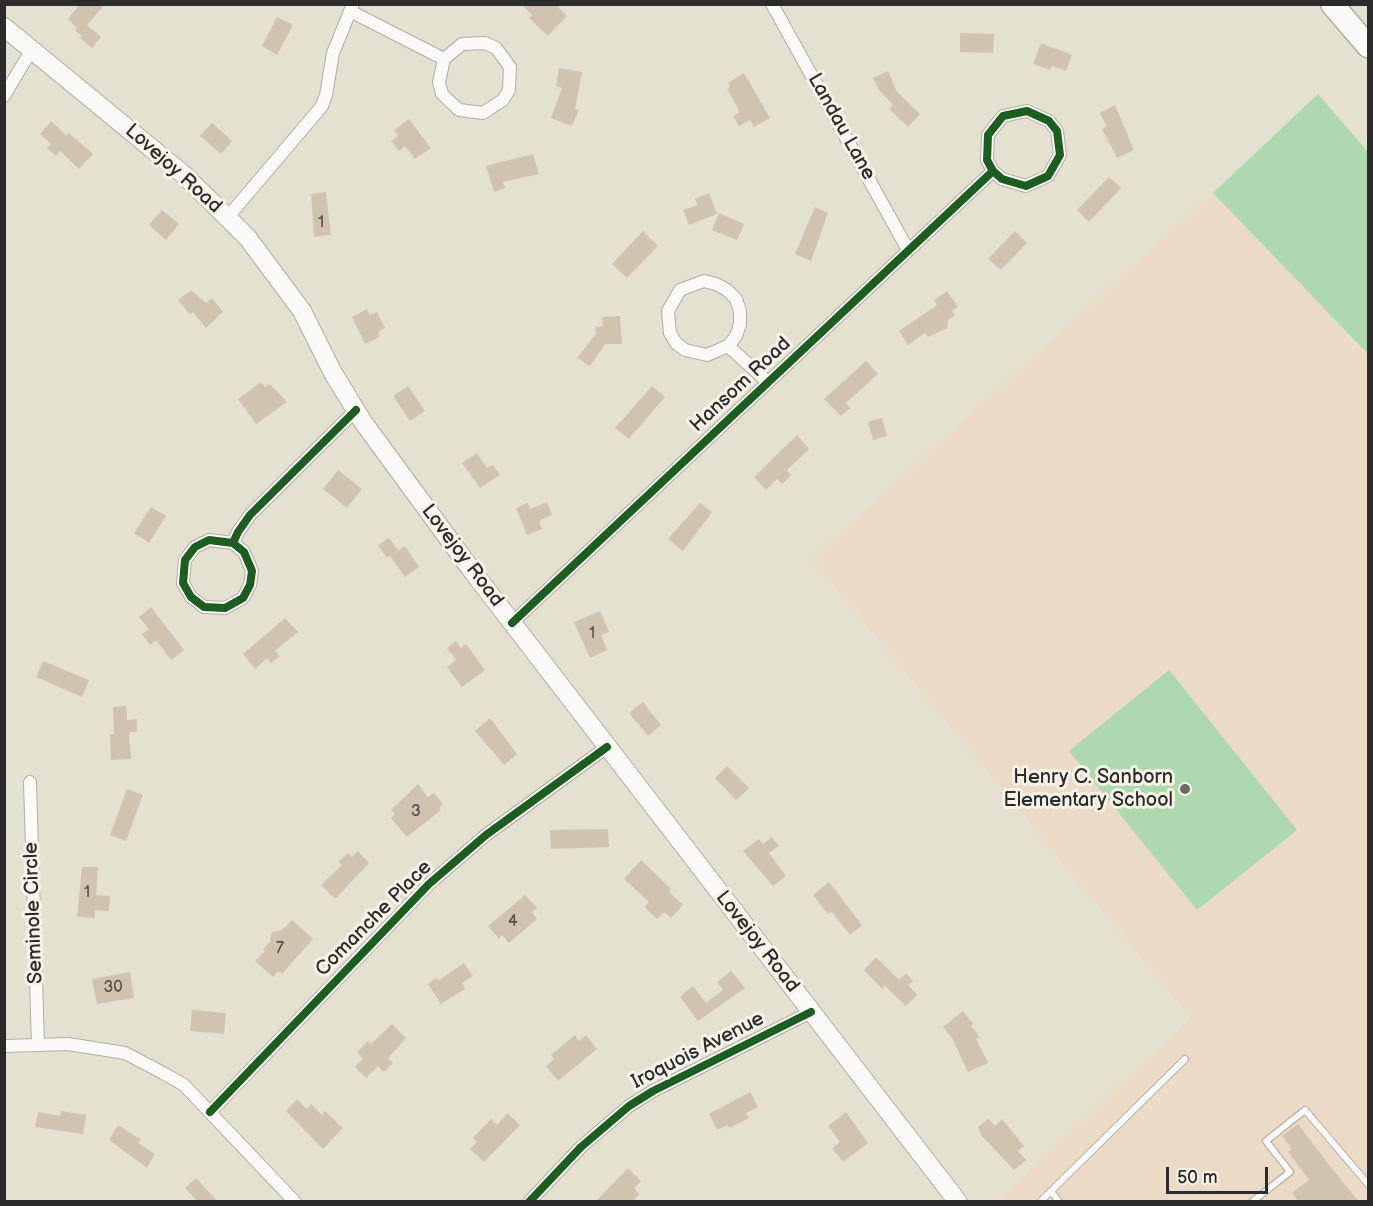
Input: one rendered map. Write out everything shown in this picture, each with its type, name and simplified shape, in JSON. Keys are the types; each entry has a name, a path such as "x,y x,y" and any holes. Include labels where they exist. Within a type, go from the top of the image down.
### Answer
{"highway":[{"path":"1332,4 1368,46"}],"main road":[{"name":"Lovejoy Road","path":"4,27 184,175 247,237 296,302 356,410 512,623 958,1202"}],"street":[{"name":"Landau Lane","path":"772,4 820,86 908,250"},
{"path":"227,218 322,106 333,53 351,8 444,59"},
{"path":"485,43 496,48 510,66 509,90 494,108 483,113 465,112 449,104 439,82 444,59 462,44 485,43"},
{"path":"4,96 32,49"},
{"path":"1027,111 1049,121 1057,131 1060,155 1048,176 1038,183 1026,186 1013,184 1002,179 993,171 987,160 987,141 994,125 1003,116 1027,111"},
{"name":"Hansom Road","path":"512,623 993,171"},
{"path":"704,282 716,284 736,299 740,311 738,330 728,346 707,355 696,354 676,343 670,333 668,310 680,290 691,284 704,282"},
{"path":"728,346 768,382"},
{"path":"233,543 250,516 356,410"},
{"path":"209,540 233,543 248,558 252,571 250,585 243,598 232,606 218,609 204,607 186,591 182,576 185,560 195,547 209,540"},
{"name":"Comanche Place","path":"210,1112 429,884 486,835 607,747"},
{"name":"Seminole Circle","path":"30,782 38,1045"},
{"name":"Iroquois Avenue","path":"529,1202 581,1147 629,1106 653,1091 811,1012"},
{"path":"4,1046 68,1044 125,1053 184,1085 295,1202"}],"lane":[{"path":"1040,1202 1185,1059"},
{"path":"1252,1202 1290,1172 1266,1141 1305,1110 1368,1184"},
{"path":"1051,1191 1059,1202"}],"shaded area":[{"name":"Henry C. Sanborn Elementary School","path":"1213,193 1368,354 1368,1201 998,1201 1191,1018 812,559"}],"green space":[{"path":"1318,94 1368,152 1368,354 1213,193"},
{"path":"1169,670 1297,830 1197,910 1069,751"}],"building":[{"path":"80,4 105,4 87,25 101,37 92,48 80,38 82,36 75,30 77,28 68,19"},
{"path":"521,4 555,4 567,16 548,36 529,18 532,15"},
{"path":"277,17 293,25 277,55 262,46"},
{"path":"960,33 994,34 993,53 960,52"},
{"path":"1041,43 1072,55 1066,71 1052,66 1050,70 1033,64"},
{"path":"559,68 582,72 575,109 579,110 572,126 551,118 562,88 556,86"},
{"path":"888,71 897,92 920,114 908,127 889,109 893,105 879,90 873,78"},
{"path":"744,73 770,118 754,127 750,120 739,126 733,116 740,112 727,89 730,87 728,83"},
{"path":"1115,105 1134,150 1117,158 1102,129 1107,126 1100,113"},
{"path":"409,119 431,148 415,159 405,146 399,151 391,141 398,136 394,130"},
{"path":"51,121 93,154 79,169 60,151 56,156 47,148 51,144 40,134"},
{"path":"212,123 232,141 221,154 200,136"},
{"path":"533,154 539,174 503,182 505,188 494,192 486,166"},
{"path":"1109,177 1121,188 1089,222 1077,210"},
{"path":"326,192 331,235 314,237 311,194"},
{"path":"709,193 717,214 689,225 683,210 698,205 695,199"},
{"path":"815,207 828,213 811,261 795,254"},
{"path":"162,210 179,224 166,240 149,225"},
{"path":"719,213 744,224 737,240 712,230"},
{"path":"643,231 658,246 627,278 612,264"},
{"path":"1015,231 1027,243 1001,270 988,259"},
{"path":"191,290 206,303 212,298 223,312 206,328 193,312 190,315 178,300"},
{"path":"947,291 958,307 952,311 955,315 948,320 947,328 928,337 925,333 908,345 899,331 937,305 934,300"},
{"path":"367,309 370,315 377,312 385,328 378,332 380,337 365,344 352,317"},
{"path":"620,316 622,344 605,344 590,366 577,358 596,334 595,327 603,326 602,317"},
{"path":"866,361 878,374 846,403 850,408 841,416 824,399"},
{"path":"261,382 265,387 270,384 287,402 256,424 238,399"},
{"path":"408,386 425,411 410,421 393,396"},
{"path":"652,386 665,397 629,439 615,428"},
{"path":"882,418 887,436 873,440 868,422"},
{"path":"797,435 809,449 787,470 791,475 782,484 777,479 766,490 754,477"},
{"path":"477,453 487,468 493,465 500,475 480,488 462,463"},
{"path":"338,470 362,489 347,508 323,489"},
{"path":"547,502 552,515 539,521 542,529 527,535 516,508 528,503 530,509"},
{"path":"700,503 712,512 683,551 668,539"},
{"path":"151,507 166,516 149,543 134,533"},
{"path":"389,538 398,550 387,558 378,545"},
{"path":"405,546 419,567 405,577 390,556"},
{"path":"151,607 184,650 171,660 156,640 150,645 142,634 149,629 139,617"},
{"path":"600,611 609,632 601,635 607,650 590,658 574,622"},
{"path":"285,618 298,632 275,651 280,656 271,663 267,658 255,669 243,654"},
{"path":"456,641 461,648 466,644 485,670 462,687 447,667 456,660 447,648"},
{"path":"43,661 89,680 82,697 36,677"},
{"path":"643,702 661,725 648,736 629,713"},
{"path":"126,706 127,720 137,719 137,732 129,732 131,759 111,760 110,734 114,734 113,707"},
{"path":"490,718 517,754 504,765 475,731"},
{"path":"727,766 749,788 736,800 715,778"},
{"path":"418,784 428,797 434,793 443,804 439,808 441,810 407,837 391,818 395,814 391,810"},
{"path":"127,789 143,795 126,841 110,835"},
{"path":"608,829 609,847 551,849 550,830"},
{"path":"772,837 779,846 769,853 786,876 773,886 743,851 759,839 763,844"},
{"path":"358,851 369,863 335,899 321,885 342,865 338,862 348,853 352,857"},
{"path":"641,860 671,889 669,892 683,905 671,918 664,912 657,919 644,907 649,902 624,879"},
{"path":"82,867 98,867 96,895 110,896 109,911 95,910 95,918 77,917"},
{"path":"829,882 862,925 850,935 832,912 828,914 813,895"},
{"path":"525,895 537,908 532,912 537,919 509,943 502,935 499,939 488,926"},
{"path":"292,920 313,939 282,974 278,971 273,977 255,961 265,951 263,949 270,942 272,932 282,930"},
{"path":"876,957 899,980 906,973 913,981 908,985 917,995 906,1006 885,986 882,989 864,970"},
{"path":"464,963 473,976 462,983 465,989 441,1004 428,984 436,978 438,981"},
{"path":"731,971 745,988 698,1021 680,997 693,986 706,1003 723,990 717,982"},
{"path":"130,972 134,998 97,1004 92,979"},
{"path":"192,1010 226,1013 224,1034 190,1031"},
{"path":"963,1011 980,1037 976,1039 988,1063 968,1072 952,1038 943,1027"},
{"path":"392,1024 406,1038 388,1058 393,1063 384,1072 378,1066 366,1078 355,1067 363,1059 357,1052 368,1041 371,1044"},
{"path":"575,1035 579,1041 586,1035 597,1049 558,1081 546,1066 554,1059 551,1055"},
{"path":"750,1092 758,1107 746,1113 749,1118 730,1128 728,1125 717,1130 709,1114"},
{"path":"297,1099 307,1109 311,1104 322,1115 325,1111 343,1128 323,1149 286,1111"},
{"path":"61,1111 86,1115 83,1134 35,1127 38,1112 60,1116"},
{"path":"846,1112 868,1143 843,1162 832,1148 840,1142 828,1126"},
{"path":"507,1113 520,1125 484,1162 470,1149 477,1142 473,1138 491,1119 497,1125"},
{"path":"988,1119 995,1126 1002,1119 1024,1146 1018,1151 1026,1160 1014,1170 982,1136 978,1127"},
{"path":"1298,1124 1359,1202 1299,1202 1292,1193 1309,1180 1288,1152 1292,1149 1282,1136"},
{"path":"118,1125 141,1140 138,1143 155,1154 147,1168 109,1140"},
{"path":"628,1168 641,1181 634,1188 639,1194 632,1202 595,1202"},
{"path":"196,1178 218,1202 198,1202 185,1188"}],"cycle path":[{"path":"512,623 993,171 1002,179 1026,186 1048,176 1060,155 1057,131 1049,121 1027,111 1003,116 988,135 987,160 993,171"},
{"path":"233,543 209,540 195,547 185,560 183,583 191,597 204,607 225,608 243,598 250,585 252,571 244,552 233,543 238,532 250,515 356,410"},
{"path":"210,1112 429,884 486,835 607,747"},
{"path":"529,1202 581,1147 629,1106 653,1091 811,1012"}],"place":[{"name":"Henry C. Sanborn Elementary School","path":"1185,789"}]}
